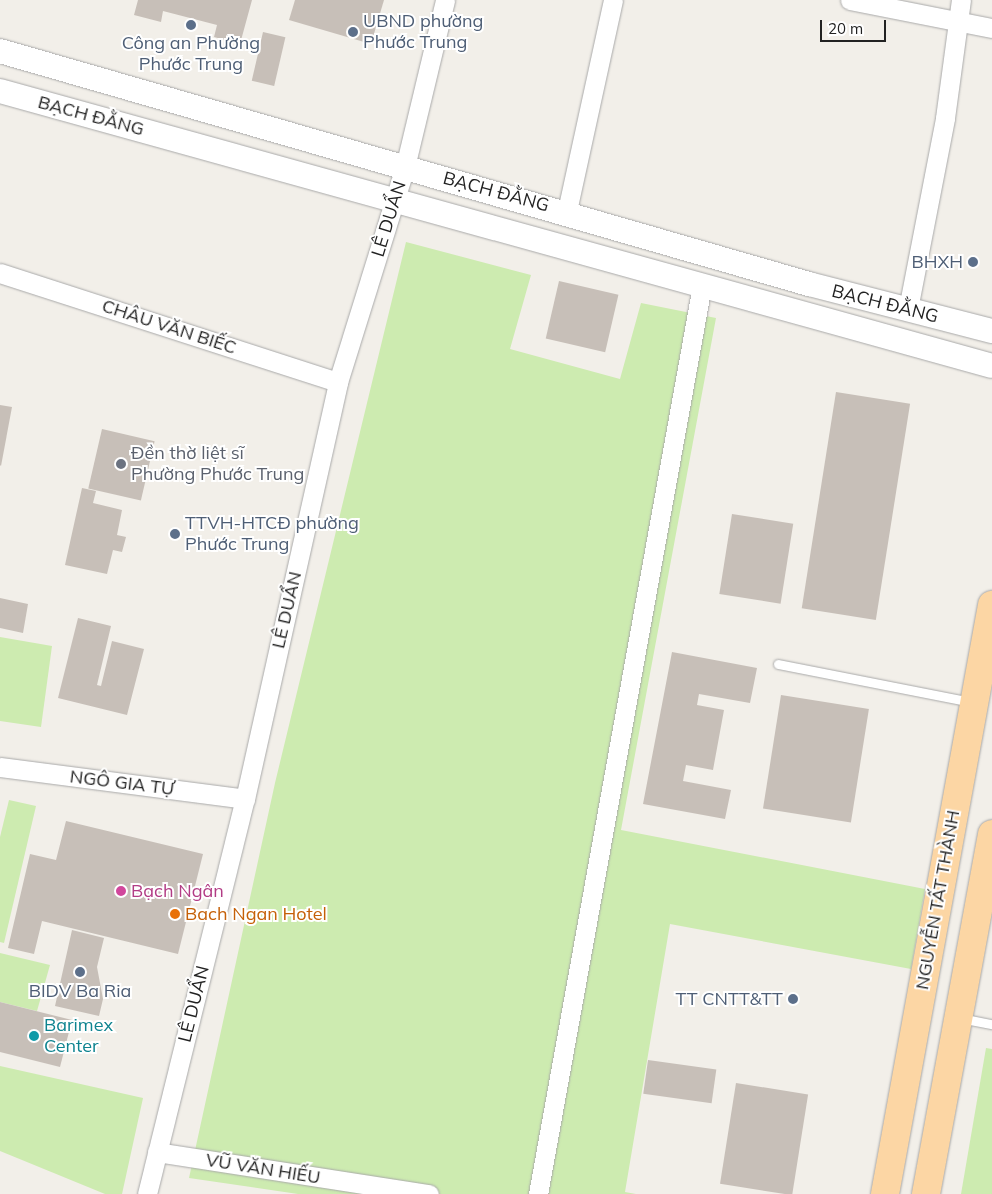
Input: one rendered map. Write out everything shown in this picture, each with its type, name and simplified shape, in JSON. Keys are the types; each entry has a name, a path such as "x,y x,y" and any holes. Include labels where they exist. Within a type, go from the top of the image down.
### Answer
{"main road":[{"name":"NGUYỄN TẤT THÀNH","path":"885,1194 992,606"},
{"path":"926,1194 992,834"},
{"path":"918,1009 959,1018"}],"street":[{"name":"LÊ DUẨN","path":"147,1194 245,799 338,382 396,200 445,0"},
{"path":"567,212 613,0"},
{"path":"850,0 992,28"},
{"path":"908,309 931,175 945,118 961,0"},
{"name":"BẠCH ĐẰNG","path":"0,51 567,212 808,284 992,331"},
{"name":"BẠCH ĐẰNG","path":"0,91 992,366"},
{"name":"CHÂU VĂN BIẾC","path":"0,273 338,382"},
{"path":"538,1194 702,285"},
{"name":"NGÔ GIA TỰ","path":"0,768 245,799"},
{"name":"VŨ VĂN HIẾU","path":"157,1152 429,1194"}],"lane":[{"path":"778,664 974,702"},
{"path":"959,1018 992,1024"}],"green space":[{"path":"406,242 531,275 510,349 620,379 641,303 716,318 621,830 925,889 911,969 670,924 625,1192 636,1194 298,1194 189,1178 275,783"},
{"path":"0,637 52,646 41,727 0,721"},
{"path":"9,800 36,806 4,943 0,942 0,837"},
{"path":"0,953 50,965 37,1011 0,1002"},
{"path":"986,1048 992,1049 992,1194 961,1194"},
{"path":"0,1066 143,1098 122,1194 105,1194 0,1151"}],"building":[{"path":"138,0 252,0 240,44 214,37 217,25 163,11 161,22 134,15"},
{"name":"UBND phường Phước Trung","path":"295,0 384,0 371,44 289,20"},
{"path":"263,32 285,37 274,86 252,81"},
{"path":"559,281 618,295 605,352 546,338"},
{"path":"836,392 910,404 876,620 802,608"},
{"path":"0,405 12,407 1,466 0,465"},
{"name":"Đền thờ liệt sĩ Phường Phước Trung","path":"102,429 155,441 141,501 88,488"},
{"path":"82,488 96,491 93,503 122,510 117,535 126,537 122,552 113,550 107,574 65,565"},
{"path":"732,514 793,524 781,604 719,594"},
{"path":"0,598 28,604 23,633 0,628"},
{"path":"78,618 111,626 97,685 101,686 112,641 144,649 127,715 58,698"},
{"path":"672,652 757,668 750,703 699,694 697,705 724,710 713,770 686,765 683,781 731,790 725,819 643,804"},
{"path":"781,695 869,709 851,823 763,809"},
{"name":"Bạch Ngân","path":"66,821 203,854 178,954 42,921 34,954 8,948 30,854 56,860"},
{"name":"BIDV Ba Ria","path":"72,930 104,938 97,967 103,999 99,1016 55,1006"},
{"name":"Barimex Center","path":"0,1002 72,1020 60,1067 0,1052"},
{"path":"648,1060 716,1070 712,1103 643,1094"},
{"path":"736,1083 808,1094 792,1194 720,1184"}],"place":[{"name":"Công an Phường Phước Trung","path":"191,25"},
{"name":"UBND phường Phước Trung","path":"353,32"},
{"name":"BHXH","path":"973,262"},
{"name":"Đền thờ liệt sĩ Phường Phước Trung","path":"121,464"},
{"name":"TTVH-HTCĐ phường Phước Trung","path":"175,534"},
{"name":"Bạch Ngân","path":"121,891"},
{"name":"Bach Ngan Hotel","path":"175,914"},
{"name":"BIDV Ba Ria","path":"80,972"},
{"name":"TT CNTT&TT","path":"793,999"},
{"name":"Barimex Center","path":"34,1036"}]}
